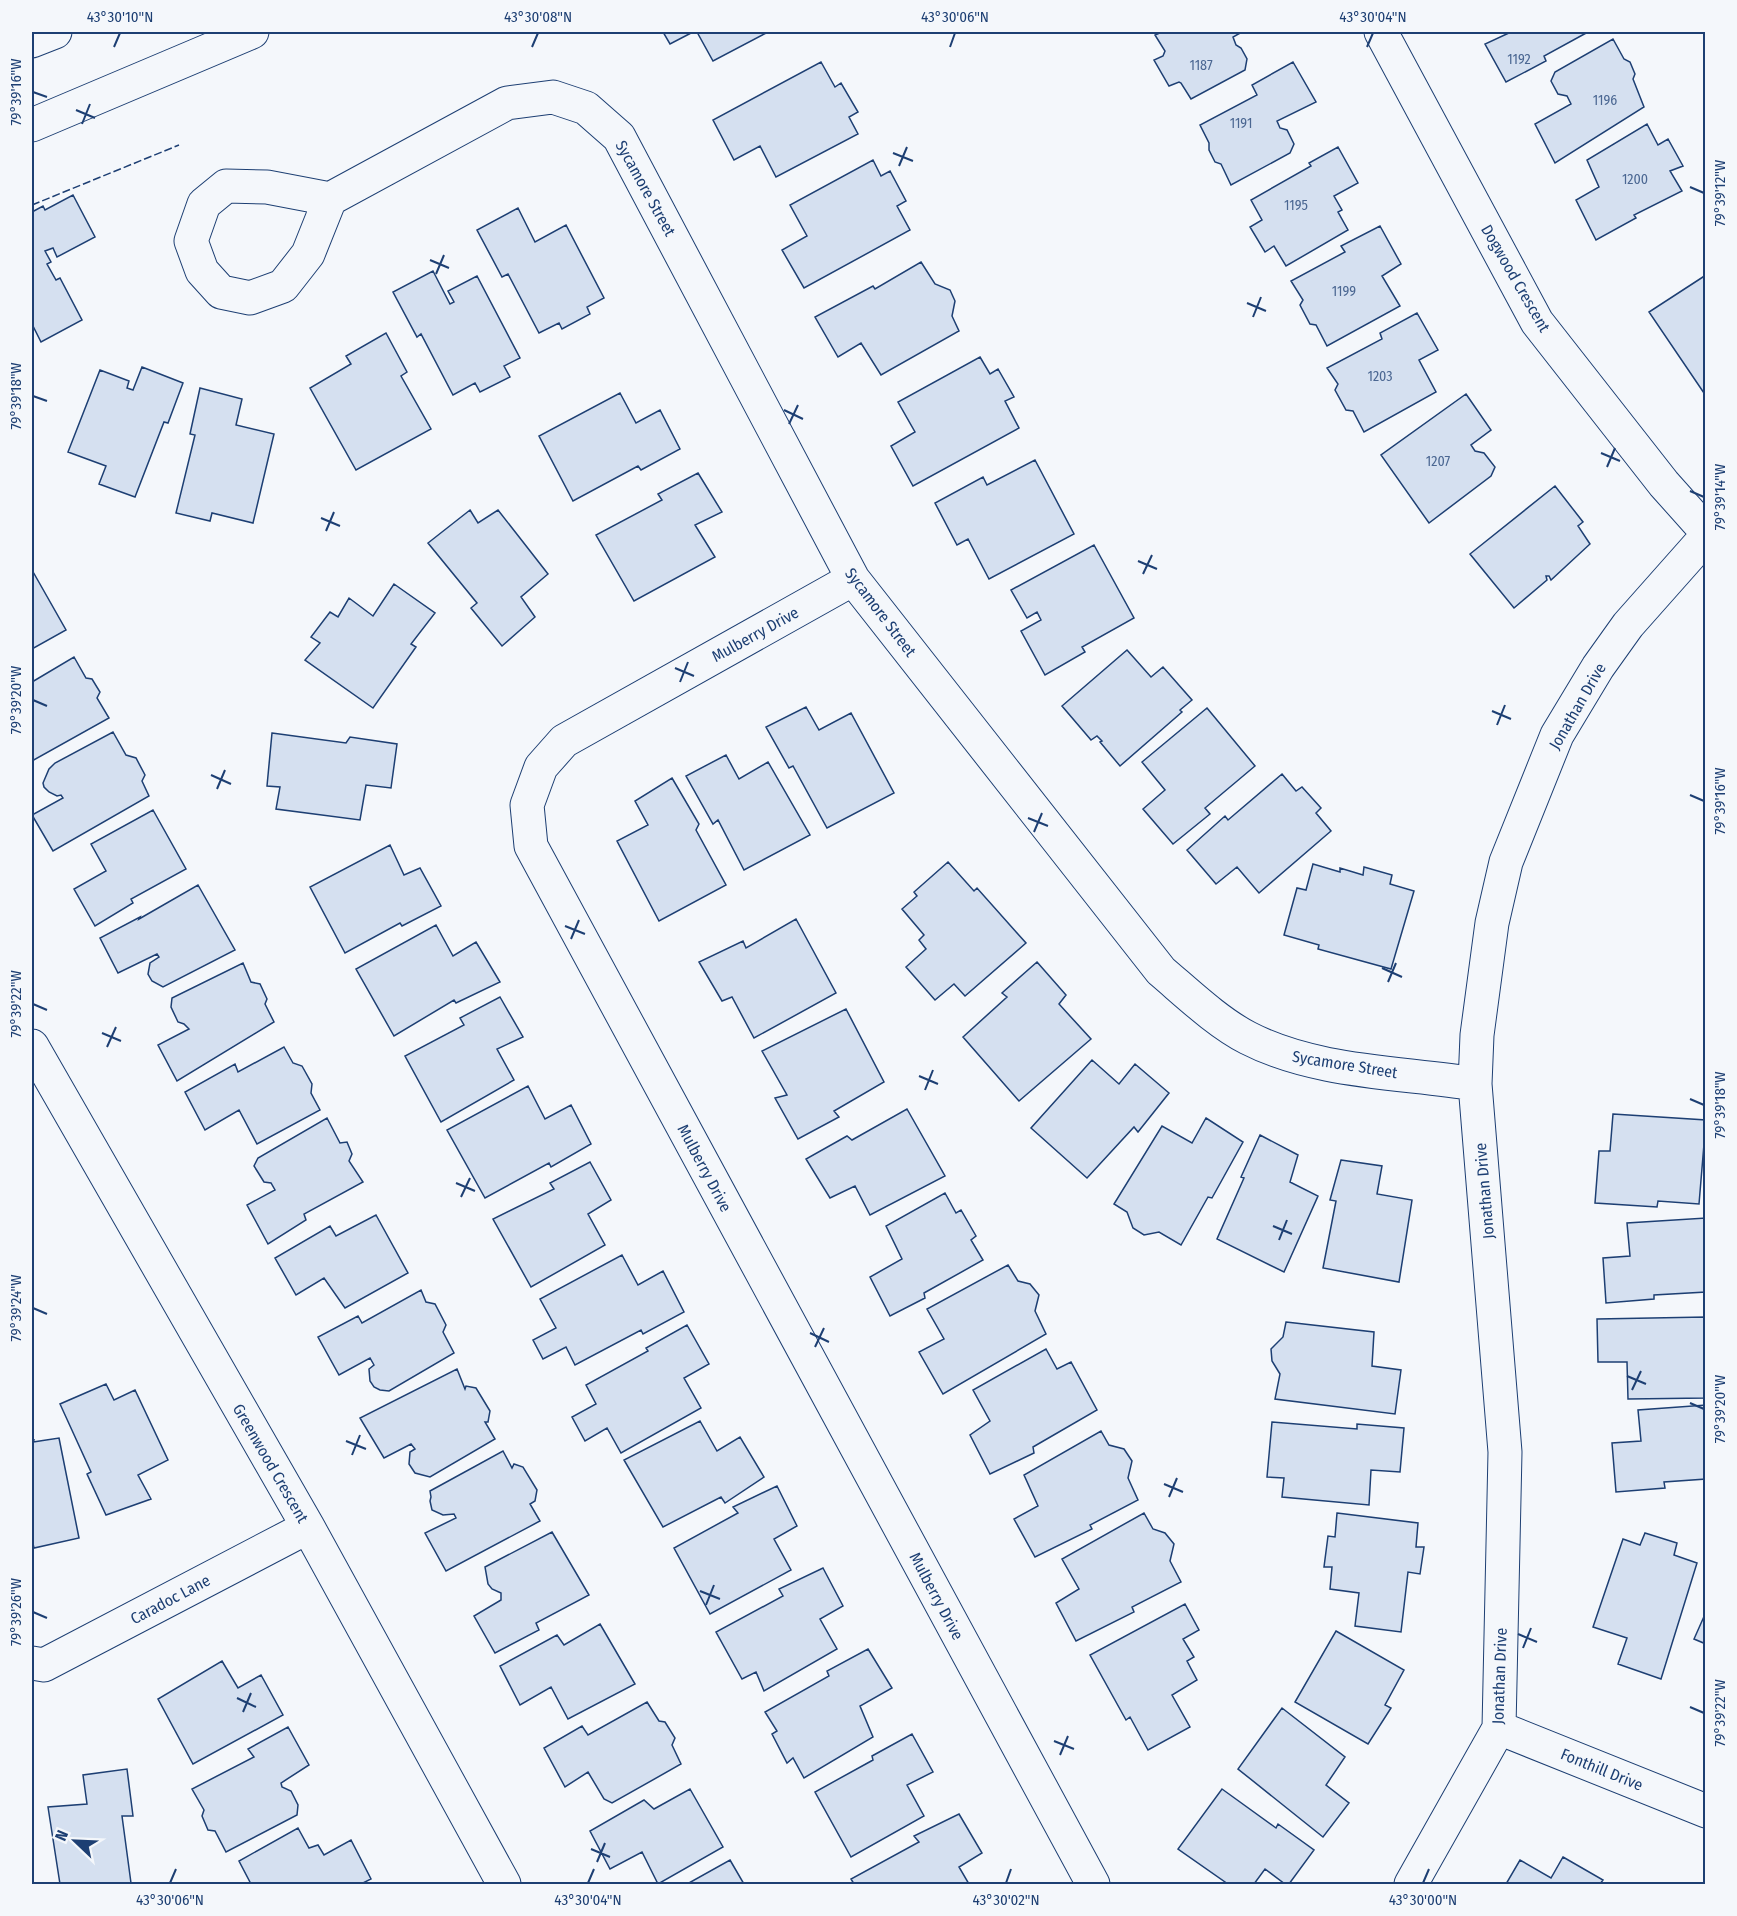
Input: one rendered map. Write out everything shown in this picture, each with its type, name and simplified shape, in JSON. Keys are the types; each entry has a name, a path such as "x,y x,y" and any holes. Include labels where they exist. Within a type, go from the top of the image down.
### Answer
{"street":[{"path":"32,41 55,32"},
{"path":"32,125 252,32"},
{"name":"Dogwood Crescent","path":"1381,32 1537,322 1664,484 1706,531"},
{"name":"Sycamore Street","path":"330,199 507,103 553,97 586,108 619,137 854,579 1161,971 1202,1006 1246,1037 1285,1054 1328,1065 1475,1084"},
{"name":"Jonathan Drive","path":"1411,1884 1499,1728 1505,1452 1475,1084 1477,1035 1491,923 1506,862 1557,735 1598,667 1628,625 1706,537"},
{"name":"Mulberry Drive","path":"854,579 564,741 541,767 527,804 531,846 1093,1884"},
{"name":"Greenwood Crescent","path":"32,1046 308,1527 504,1884"},
{"name":"Caradoc Lane","path":"32,1663 44,1665 308,1527"},
{"name":"Fonthill Drive","path":"1499,1728 1706,1811"}],"building":[{"path":"663,32 693,32 670,44"},
{"path":"697,32 768,32 713,61"},
{"path":"1162,32 1242,32 1233,37 1247,59 1245,70 1191,99 1181,83 1169,86 1154,60 1163,56 1165,51 1155,35"},
{"path":"1511,32 1588,32 1544,56 1546,61 1506,82 1485,44"},
{"path":"1613,39 1624,59 1630,62 1635,74 1633,79 1644,107 1555,163 1535,124 1571,104 1567,96 1558,94 1551,81 1555,72"},
{"path":"821,62 835,87 841,83 858,112 849,117 858,134 776,177 760,146 734,160 713,120"},
{"path":"1293,62 1316,102 1277,121 1280,128 1287,130 1294,144 1290,153 1231,185 1221,164 1215,162 1200,125 1257,95 1252,85"},
{"path":"1647,124 1658,145 1668,139 1683,166 1670,171 1682,191 1634,215 1636,218 1596,240 1576,200 1599,187 1587,160"},
{"path":"1338,147 1358,183 1334,196 1342,210 1338,212 1348,230 1286,266 1274,246 1265,252 1250,227 1262,220 1251,200 1311,166 1309,163"},
{"path":"873,160 881,176 890,171 906,201 897,206 910,230 804,288 782,250 807,236 790,205"},
{"path":"73,195 95,237 57,257 53,248 45,251 51,262 47,264 56,280 60,278 82,320 41,342 32,324 32,212 43,206 45,210"},
{"path":"518,208 535,242 566,225 604,298 587,307 590,314 562,329 559,323 539,333 508,274 502,277 477,230"},
{"path":"1380,226 1401,264 1382,276 1400,306 1327,346 1316,325 1310,324 1300,305 1303,300 1291,281 1345,252 1341,246"},
{"path":"921,262 935,284 950,290 955,301 952,316 959,331 881,375 861,343 838,357 815,317 873,286 875,289"},
{"path":"433,271 450,304 454,302 448,291 477,276 520,358 504,366 510,377 480,392 475,383 453,395 421,334 417,337 393,292"},
{"path":"1706,275 1706,396 1649,312"},
{"path":"1417,313 1438,350 1419,360 1436,392 1364,432 1353,411 1346,410 1335,390 1338,384 1327,368 1382,339 1380,333"},
{"path":"386,333 407,372 401,376 431,429 356,470 310,388 351,364 346,356"},
{"path":"980,357 990,374 998,369 1014,397 1005,401 1019,428 913,486 891,446 915,432 898,402"},
{"path":"142,367 183,383 168,423 164,422 135,497 99,484 106,466 68,452 100,370 129,381 127,388 133,390"},
{"path":"200,388 242,399 236,425 274,434 253,523 212,513 210,521 176,513 195,435 190,434"},
{"path":"620,393 636,423 660,410 680,449 641,470 638,466 573,501 539,436"},
{"path":"1466,394 1491,430 1471,445 1475,451 1484,453 1495,467 1491,476 1429,523 1381,455"},
{"path":"1035,460 1074,534 989,579 968,539 957,545 935,503 983,477 987,485"},
{"path":"698,473 722,512 695,525 715,557 634,601 596,535 662,500 658,494"},
{"path":"1555,486 1583,522 1578,526 1590,544 1551,580 1549,576 1546,576 1547,580 1514,608 1470,554"},
{"path":"470,510 478,523 498,510 548,574 521,597 535,617 502,646 471,608 477,603 428,543"},
{"path":"1094,545 1134,618 1082,647 1085,652 1045,675 1021,631 1041,620 1037,612 1027,618 1011,590"},
{"path":"32,570 66,630 32,649"},
{"path":"394,584 435,613 411,644 416,647 373,708 305,660 320,643 311,637 330,612 338,617 349,598 373,616"},
{"path":"1127,650 1151,677 1163,667 1192,700 1180,710 1182,712 1120,766 1100,742 1102,741 1097,736 1091,740 1062,706"},
{"path":"74,657 86,678 92,679 100,692 97,698 109,718 32,761 32,682"},
{"path":"806,707 819,730 851,713 894,793 827,828 793,766 789,768 766,727"},
{"path":"1207,708 1255,766 1205,808 1210,814 1173,844 1143,809 1165,790 1142,762"},
{"path":"113,732 126,755 136,758 145,775 142,781 149,796 53,851 32,815 63,798 61,795 57,796 49,792 44,787 43,783 49,769 55,763"},
{"path":"272,733 346,743 350,737 397,744 391,788 366,785 360,820 276,809 280,787 267,786"},
{"path":"726,755 739,779 768,762 810,835 744,870 718,820 713,824 686,776"},
{"path":"1282,774 1296,791 1302,787 1321,808 1316,813 1331,831 1259,893 1237,867 1216,884 1187,850 1225,816 1228,820"},
{"path":"672,778 699,824 696,830 726,885 659,921 617,841 648,825 635,801"},
{"path":"153,810 186,869 131,899 133,903 95,926 74,889 106,871 91,844"},
{"path":"390,845 404,875 420,868 441,906 402,926 400,923 345,953 310,887"},
{"path":"948,862 974,891 977,888 1026,943 965,996 954,984 935,1000 906,967 926,949 919,940 924,935 902,909 917,896 914,892"},
{"path":"1313,864 1340,872 1340,868 1363,875 1364,867 1392,875 1390,884 1414,891 1391,969 1318,949 1319,945 1284,935 1297,888 1306,890"},
{"path":"198,885 235,950 163,987 152,981 148,974 150,963 159,957 157,954 118,973 100,938 140,917 139,919"},
{"path":"796,919 836,993 754,1038 732,997 722,1001 699,962 743,941 746,948"},
{"path":"436,925 453,956 476,942 500,982 456,1003 454,1000 394,1036 356,969"},
{"path":"1037,962 1066,995 1059,1004 1091,1039 1019,1101 963,1037 1007,997 1002,993"},
{"path":"243,963 251,982 260,984 267,999 265,1004 274,1022 177,1081 158,1045 189,1029 178,1022 171,1007 172,998"},
{"path":"500,997 523,1037 497,1049 514,1080 441,1122 405,1056 464,1025 460,1018"},
{"path":"846,1009 884,1082 834,1111 839,1117 798,1139 775,1098 787,1095 762,1051"},
{"path":"284,1047 293,1063 302,1066 312,1084 311,1093 320,1110 257,1144 239,1110 205,1130 185,1092 235,1064 238,1072"},
{"path":"1092,1060 1119,1084 1135,1064 1169,1093 1138,1132 1134,1127 1087,1178 1031,1128"},
{"path":"528,1086 545,1119 571,1105 591,1144 551,1167 549,1163 485,1198 447,1130"},
{"path":"907,1109 945,1176 870,1215 855,1186 830,1198 806,1159 847,1136 852,1140"},
{"path":"1613,1114 1706,1120 1699,1204 1658,1201 1657,1207 1595,1203 1599,1151 1610,1151"},
{"path":"327,1118 340,1143 347,1142 352,1154 349,1161 363,1182 304,1214 306,1220 268,1244 247,1205 275,1190 271,1183 264,1182 254,1166 258,1158"},
{"path":"1206,1118 1243,1142 1212,1198 1208,1197 1181,1245 1159,1232 1144,1235 1133,1228 1127,1212 1114,1204 1162,1126 1192,1143"},
{"path":"1260,1135 1298,1155 1290,1182 1318,1196 1284,1272 1217,1239"},
{"path":"1341,1160 1382,1166 1377,1194 1412,1200 1399,1282 1323,1268 1336,1201 1330,1200"},
{"path":"590,1162 611,1200 588,1214 605,1245 531,1287 493,1219 554,1189 550,1183"},
{"path":"945,1193 956,1213 961,1210 976,1236 971,1240 983,1260 924,1293 925,1298 890,1316 870,1277 902,1259 886,1226"},
{"path":"376,1215 408,1273 345,1308 324,1278 296,1295 275,1258 330,1226 336,1236"},
{"path":"1706,1218 1706,1292 1654,1295 1654,1299 1606,1303 1603,1258 1630,1256 1627,1223"},
{"path":"622,1255 638,1285 663,1271 684,1312 643,1334 641,1330 575,1365 566,1347 543,1359 533,1340 556,1328 540,1299"},
{"path":"1008,1265 1018,1281 1030,1284 1039,1295 1035,1311 1046,1334 943,1394 919,1352 944,1339 927,1309"},
{"path":"421,1290 426,1302 435,1304 446,1325 443,1332 454,1353 389,1391 374,1387 370,1381 369,1369 374,1365 370,1358 339,1375 318,1337 358,1316 362,1323"},
{"path":"1706,1317 1706,1398 1628,1399 1627,1362 1598,1362 1597,1319"},
{"path":"1286,1322 1374,1332 1372,1366 1401,1370 1395,1414 1275,1399 1280,1374 1272,1361 1271,1349 1283,1337"},
{"path":"687,1325 709,1364 684,1378 701,1408 621,1453 607,1428 585,1441 572,1417 596,1404 586,1385 648,1351 646,1348"},
{"path":"1046,1349 1057,1369 1071,1362 1097,1410 1033,1447 1034,1453 990,1474 970,1435 990,1421 973,1390"},
{"path":"457,1369 465,1389 466,1386 476,1388 490,1411 488,1422 485,1422 495,1439 430,1477 415,1473 409,1464 410,1452 415,1449 411,1444 384,1458 360,1418"},
{"path":"106,1384 114,1400 135,1390 168,1460 138,1475 151,1499 106,1515 87,1474 91,1472 60,1404"},
{"path":"1706,1405 1706,1479 1664,1482 1665,1488 1616,1492 1612,1443 1641,1441 1638,1410"},
{"path":"700,1421 717,1451 740,1437 764,1477 725,1503 721,1497 663,1527 624,1460"},
{"path":"1272,1422 1357,1429 1357,1424 1404,1428 1400,1472 1371,1470 1369,1505 1282,1497 1284,1478 1267,1477"},
{"path":"1101,1431 1109,1445 1124,1449 1132,1461 1128,1478 1138,1500 1090,1525 1092,1529 1035,1557 1014,1519 1038,1506 1024,1475"},
{"path":"59,1438 79,1538 34,1548 32,1540 32,1440 33,1442"},
{"path":"503,1451 512,1468 514,1464 523,1467 537,1490 535,1501 530,1504 540,1521 446,1571 425,1533 456,1518 454,1514 443,1515 432,1510 430,1491"},
{"path":"777,1486 797,1526 774,1539 791,1570 710,1614 674,1548 738,1513 733,1507"},
{"path":"1144,1513 1153,1529 1165,1533 1174,1544 1170,1561 1181,1582 1132,1607 1134,1612 1076,1641 1056,1603 1079,1589 1062,1559"},
{"path":"1337,1513 1418,1523 1416,1547 1424,1547 1420,1574 1408,1572 1401,1632 1355,1626 1359,1593 1330,1589 1332,1567 1324,1567 1328,1536 1335,1537"},
{"path":"552,1532 589,1595 536,1623 539,1630 495,1653 474,1616 501,1600 501,1593 492,1589 488,1584 485,1567"},
{"path":"1645,1533 1677,1543 1674,1555 1697,1563 1661,1679 1618,1664 1627,1638 1593,1627 1623,1539 1640,1545"},
{"path":"823,1568 843,1606 820,1619 837,1649 764,1691 756,1672 742,1679 716,1632 783,1596 779,1589"},
{"path":"1185,1604 1199,1630 1183,1639 1194,1657 1187,1661 1197,1680 1172,1695 1190,1727 1148,1750 1130,1717 1126,1720 1090,1655"},
{"path":"1706,1612 1706,1644 1694,1639"},
{"path":"600,1624 635,1684 568,1719 551,1687 520,1705 500,1666 557,1635 564,1645"},
{"path":"1336,1631 1404,1670 1385,1705 1391,1708 1368,1744 1295,1702"},
{"path":"868,1649 892,1688 860,1706 873,1737 804,1778 793,1758 787,1763 772,1734 777,1731 765,1712 829,1676 827,1671"},
{"path":"222,1661 238,1688 261,1675 283,1715 193,1764 158,1699"},
{"path":"647,1702 659,1721 665,1722 675,1738 672,1745 681,1764 612,1803 604,1799 588,1772 565,1787 544,1748 582,1726 588,1735"},
{"path":"1282,1708 1345,1757 1326,1785 1349,1803 1323,1837 1238,1769"},
{"path":"288,1727 309,1765 281,1783 282,1787 291,1791 298,1805 297,1815 226,1852 215,1831 208,1830 202,1816 204,1810 192,1789 254,1757 248,1749"},
{"path":"912,1734 933,1772 907,1785 924,1816 851,1857 815,1792 873,1760 872,1756"},
{"path":"127,1769 133,1816 122,1816 131,1883 60,1884 48,1807 87,1804 83,1775"},
{"path":"690,1789 723,1847 658,1884 642,1852 610,1869 590,1831 644,1800 654,1809"},
{"path":"1222,1789 1276,1828 1278,1824 1314,1850 1289,1884 1285,1884 1265,1869 1254,1884 1228,1884 1178,1849"},
{"path":"959,1814 982,1853 959,1867 969,1884 854,1884 851,1879 919,1842 914,1836"},
{"path":"298,1828 309,1848 318,1845 324,1855 351,1840 371,1879 361,1884 251,1884 239,1861"},
{"path":"1563,1857 1603,1880 1600,1884 1506,1884 1520,1860 1551,1878"},
{"path":"730,1860 744,1884 687,1884"}],"fence":[{"path":"32,205 179,145"}]}
